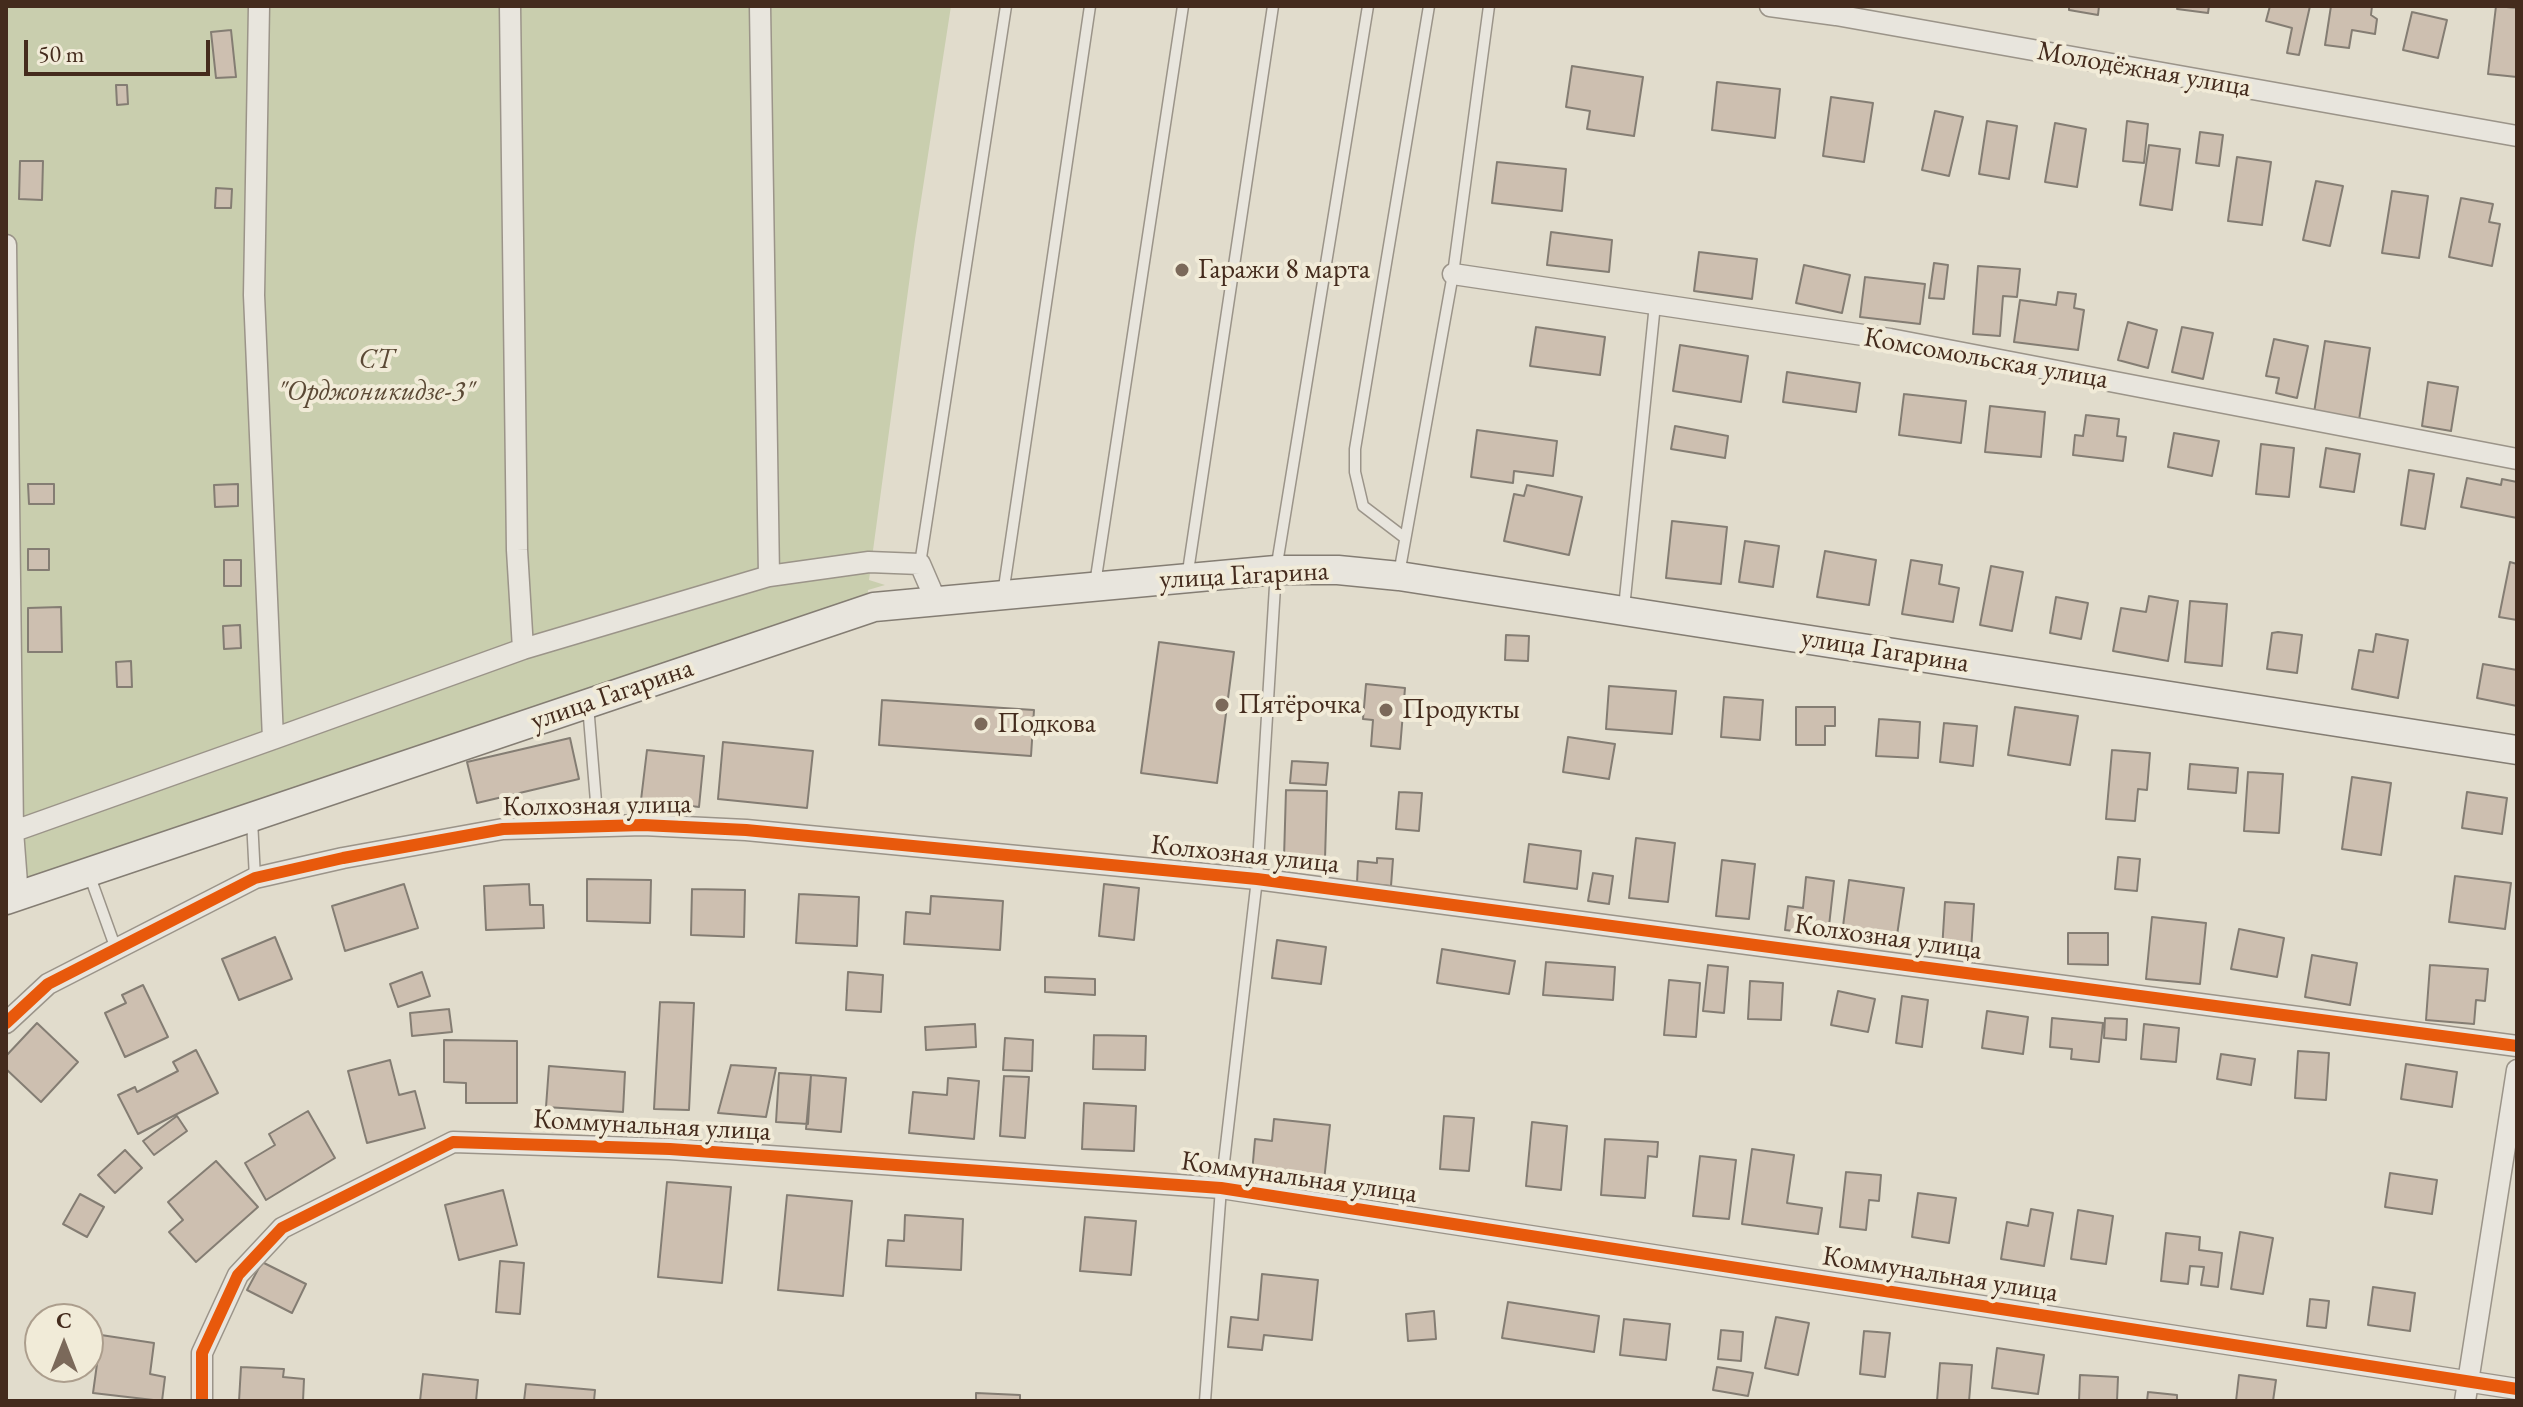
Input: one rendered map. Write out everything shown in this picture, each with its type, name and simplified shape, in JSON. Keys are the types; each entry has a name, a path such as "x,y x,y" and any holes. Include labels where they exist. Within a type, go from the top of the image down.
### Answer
{"main road":[{"name":"улица Гагарина","path":"12,898 874,607 1276,570 1338,570 1399,576 2517,750"}],"street":[{"path":"259,6 254,295 273,739"},
{"path":"510,6 517,550 523,649"},
{"path":"760,6 769,576"},
{"name":"Молодёжная улица","path":"1770,6 1836,15 2517,136"},
{"path":"6,245 12,898"},
{"name":"Комсомольская улица","path":"1453,274 1890,339 2517,459"},
{"path":"10,833 523,649 769,576 869,562 920,564 936,601"},
{"name":"Колхозная улица","path":"6,1023 48,984 255,878 343,858 503,829 643,825 746,830 1257,879 2517,1046"},
{"path":"2467,1391 2517,1070"},
{"name":"Коммунальная улица","path":"202,1401 202,1353 238,1275 282,1228 453,1142 670,1149 1221,1188 2467,1391 2517,1389"}],"lane":[{"path":"920,564 1006,6"},
{"path":"1003,595 1090,6"},
{"path":"1095,586 1183,6"},
{"path":"1187,578 1273,6"},
{"path":"1205,1401 1221,1188 1257,879 1276,570 1368,6"},
{"path":"1405,538 1363,506 1355,472 1355,449 1429,6"},
{"path":"1399,576 1453,274 1489,6"},
{"path":"1623,610 1655,304"},
{"path":"588,703 598,826"},
{"path":"252,816 255,878"},
{"path":"88,872 116,949"}],"green space":[{"name":"СТ \"Орджоникидзе-3\"","path":"6,6 951,6 915,239 869,580 885,585 868,590 867,601 6,892"}],"building":[{"path":"2069,6 2099,6 2098,15 2069,10"},
{"path":"2178,6 2209,6 2208,13 2177,9"},
{"path":"2270,6 2310,6 2299,55 2287,53 2292,28 2266,21"},
{"path":"2331,6 2372,6 2371,15 2377,19 2375,34 2352,30 2349,48 2325,45"},
{"path":"2496,6 2517,8 2517,77 2488,74"},
{"path":"2412,12 2447,20 2438,58 2403,50"},
{"path":"231,30 236,77 216,78 211,32"},
{"path":"1572,66 1643,77 1634,136 1587,129 1590,111 1566,107"},
{"path":"1717,82 1780,89 1775,138 1712,130"},
{"path":"116,85 127,85 128,104 117,105"},
{"path":"1831,97 1873,103 1864,162 1823,156"},
{"path":"1935,111 1963,117 1949,176 1922,170"},
{"path":"1987,121 2017,126 2009,179 1979,174"},
{"path":"2127,121 2148,124 2144,163 2123,161"},
{"path":"2055,123 2086,129 2077,187 2045,182"},
{"path":"2200,132 2223,135 2219,166 2196,163"},
{"path":"2149,145 2180,149 2172,210 2140,205"},
{"path":"2237,157 2271,162 2262,225 2228,221"},
{"path":"20,161 43,161 42,200 19,199"},
{"path":"1497,162 1566,169 1562,211 1492,203"},
{"path":"2316,181 2343,186 2330,246 2303,240"},
{"path":"216,188 232,189 231,208 215,208"},
{"path":"2392,191 2428,196 2419,258 2382,253"},
{"path":"2461,198 2493,204 2489,222 2500,224 2492,266 2449,257"},
{"path":"1551,232 1612,240 1609,272 1547,265"},
{"path":"1699,252 1757,259 1752,299 1694,291"},
{"path":"1934,263 1948,265 1944,299 1929,298"},
{"path":"1804,265 1850,275 1842,313 1796,303"},
{"path":"1978,266 2020,269 2017,297 2003,296 2000,336 1973,334"},
{"path":"1865,277 1925,284 1920,324 1860,317"},
{"path":"2058,292 2076,294 2074,308 2084,310 2078,350 2014,342 2020,300 2056,305"},
{"path":"2128,322 2157,330 2148,368 2118,360"},
{"path":"1536,327 1605,337 1600,375 1530,366"},
{"path":"2182,327 2213,333 2203,379 2172,372"},
{"path":"2274,339 2308,346 2297,398 2276,393 2279,378 2266,376"},
{"path":"2325,341 2370,348 2359,420 2314,413"},
{"path":"1680,345 1748,356 1741,402 1673,391"},
{"path":"1787,372 1860,383 1856,412 1783,402"},
{"path":"2428,382 2458,387 2451,431 2422,426"},
{"path":"1904,394 1966,401 1961,443 1899,435"},
{"path":"1990,406 2045,412 2041,457 1985,452"},
{"path":"2086,415 2119,419 2117,436 2126,437 2123,461 2073,455 2075,435 2083,436"},
{"path":"1675,426 1728,436 1725,458 1671,449"},
{"path":"1477,430 1557,441 1553,476 1514,471 1513,483 1471,477"},
{"path":"2174,433 2219,441 2212,476 2168,467"},
{"path":"2261,444 2294,448 2289,497 2256,494"},
{"path":"2326,448 2360,454 2354,492 2320,487"},
{"path":"2409,470 2434,474 2425,529 2401,525"},
{"path":"2467,478 2501,485 2502,479 2517,482 2517,518 2461,507"},
{"path":"28,484 54,484 54,504 29,504"},
{"path":"238,484 238,506 215,507 214,485"},
{"path":"1527,485 1582,497 1569,555 1504,541 1514,494 1524,496"},
{"path":"1672,521 1727,527 1721,584 1666,578"},
{"path":"1745,541 1779,546 1773,587 1739,582"},
{"path":"28,549 49,549 49,570 28,570"},
{"path":"1825,551 1876,560 1869,605 1817,597"},
{"path":"224,560 241,560 241,586 224,586"},
{"path":"1911,560 1942,565 1939,584 1959,588 1953,622 1902,614"},
{"path":"2510,562 2517,564 2517,620 2499,617"},
{"path":"1991,566 2023,572 2012,631 1980,625"},
{"path":"2149,596 2178,601 2168,661 2113,651 2121,608 2146,612"},
{"path":"2056,597 2088,603 2081,639 2050,633"},
{"path":"2190,601 2227,604 2222,666 2185,662"},
{"path":"61,607 62,652 28,652 28,608"},
{"path":"240,625 241,648 224,649 223,626"},
{"path":"2272,633 2302,635 2297,673 2267,669"},
{"path":"2376,634 2408,640 2398,698 2352,689 2359,650 2373,652"},
{"path":"1506,635 1529,636 1528,661 1505,660"},
{"path":"1159,642 1234,652 1217,783 1141,773"},
{"path":"131,661 132,687 117,687 116,662"},
{"path":"2483,664 2517,670 2517,706 2477,698"},
{"path":"1366,684 1405,688 1400,749 1371,746 1373,720 1363,719"},
{"path":"1609,686 1676,691 1672,734 1606,729"},
{"path":"1724,697 1763,700 1760,740 1721,737"},
{"path":"882,700 1034,710 1031,756 879,745"},
{"path":"1796,707 1835,707 1835,726 1825,726 1825,745 1796,745"},
{"path":"2015,707 2078,716 2070,765 2008,755"},
{"path":"1879,719 1920,722 1918,758 1876,756"},
{"path":"1944,723 1977,726 1973,766 1940,762"},
{"path":"1568,737 1615,744 1609,779 1563,772"},
{"path":"570,738 579,779 477,803 467,762"},
{"path":"723,742 813,751 807,808 718,799"},
{"path":"647,750 704,756 699,807 641,800"},
{"path":"2112,750 2150,753 2147,790 2138,789 2135,821 2106,819"},
{"path":"1292,761 1328,763 1326,785 1290,783"},
{"path":"2190,764 2238,768 2236,793 2188,789"},
{"path":"2248,772 2283,774 2279,833 2244,831"},
{"path":"2352,777 2391,783 2381,855 2342,849"},
{"path":"1286,790 1327,791 1325,859 1284,858"},
{"path":"1399,792 1422,793 1419,831 1396,829"},
{"path":"2467,792 2507,798 2502,834 2462,828"},
{"path":"1636,838 1675,843 1668,902 1629,898"},
{"path":"1529,844 1581,851 1577,889 1524,882"},
{"path":"2118,857 2140,859 2137,891 2115,889"},
{"path":"1377,858 1393,859 1391,886 1357,883 1358,861 1377,863"},
{"path":"1722,860 1755,864 1749,919 1716,916"},
{"path":"1593,873 1613,876 1609,904 1588,901"},
{"path":"2455,876 2511,883 2505,929 2449,922"},
{"path":"1806,877 1834,881 1828,935 1785,930 1788,906 1803,908"},
{"path":"587,879 651,880 650,923 587,921"},
{"path":"1849,880 1904,888 1896,942 1842,934"},
{"path":"404,884 418,928 345,951 332,906"},
{"path":"529,884 530,905 543,905 544,928 486,930 484,886"},
{"path":"1104,884 1139,888 1134,940 1099,936"},
{"path":"692,889 745,890 744,937 691,935"},
{"path":"799,894 859,897 857,946 796,943"},
{"path":"931,896 1003,901 1000,950 904,944 906,912 930,914"},
{"path":"1945,902 1974,904 1971,951 1942,950"},
{"path":"2152,917 2206,923 2200,984 2146,979"},
{"path":"2239,929 2284,938 2277,977 2231,969"},
{"path":"2068,933 2108,933 2108,965 2068,964"},
{"path":"275,937 292,979 239,1000 222,959"},
{"path":"1277,940 1326,947 1321,984 1272,978"},
{"path":"1442,949 1515,961 1509,994 1437,983"},
{"path":"2312,955 2357,963 2350,1005 2305,997"},
{"path":"1546,962 1615,967 1613,1000 1543,995"},
{"path":"1708,965 1728,967 1724,1013 1703,1011"},
{"path":"2430,965 2488,969 2485,1001 2476,1000 2474,1024 2426,1020"},
{"path":"422,972 430,996 398,1007 390,984"},
{"path":"848,972 883,975 881,1012 846,1010"},
{"path":"1045,977 1095,979 1095,995 1045,992"},
{"path":"1669,980 1700,983 1696,1037 1664,1035"},
{"path":"1750,981 1783,983 1781,1020 1748,1019"},
{"path":"143,985 168,1037 125,1057 105,1013 126,1003 122,995"},
{"path":"1838,991 1875,999 1868,1032 1831,1025"},
{"path":"1902,996 1928,1000 1922,1047 1896,1043"},
{"path":"660,1002 694,1003 689,1110 654,1109"},
{"path":"449,1009 452,1032 412,1036 410,1013"},
{"path":"1987,1011 2028,1017 2023,1054 1982,1048"},
{"path":"2052,1018 2103,1023 2099,1062 2071,1059 2072,1049 2050,1047"},
{"path":"2105,1018 2127,1019 2126,1040 2104,1038"},
{"path":"37,1023 78,1062 41,1102 6,1069 6,1056"},
{"path":"975,1024 976,1047 926,1050 925,1027"},
{"path":"2144,1024 2179,1028 2176,1062 2141,1059"},
{"path":"1094,1035 1146,1036 1145,1070 1093,1069"},
{"path":"1005,1038 1033,1040 1032,1071 1003,1070"},
{"path":"444,1040 517,1041 517,1103 466,1103 466,1083 444,1082"},
{"path":"196,1050 218,1093 138,1134 118,1095 135,1087 137,1092 178,1071 173,1062"},
{"path":"2298,1051 2329,1053 2326,1100 2295,1098"},
{"path":"2221,1054 2255,1059 2251,1085 2217,1079"},
{"path":"390,1060 399,1095 415,1091 425,1128 367,1143 348,1071"},
{"path":"2406,1064 2457,1072 2452,1107 2401,1099"},
{"path":"731,1065 776,1068 766,1117 718,1113"},
{"path":"549,1066 625,1072 623,1112 546,1107"},
{"path":"779,1073 811,1075 808,1124 776,1122"},
{"path":"811,1075 846,1078 841,1132 806,1129"},
{"path":"1004,1076 1029,1077 1025,1138 1000,1136"},
{"path":"948,1078 979,1081 974,1139 909,1133 913,1092 947,1095"},
{"path":"1084,1103 1136,1106 1134,1151 1082,1149"},
{"path":"308,1111 335,1158 266,1200 245,1163 275,1145 269,1134"},
{"path":"177,1116 187,1131 154,1155 143,1141"},
{"path":"1444,1116 1474,1118 1469,1171 1440,1169"},
{"path":"1274,1119 1330,1125 1324,1181 1252,1173 1255,1139 1272,1141"},
{"path":"1532,1122 1567,1126 1561,1190 1526,1186"},
{"path":"1605,1139 1658,1142 1657,1157 1648,1156 1645,1198 1601,1195"},
{"path":"1752,1149 1794,1155 1787,1203 1822,1208 1818,1234 1742,1224"},
{"path":"125,1150 142,1168 115,1193 98,1175"},
{"path":"1700,1156 1736,1160 1729,1219 1693,1216"},
{"path":"216,1161 258,1207 196,1262 169,1232 183,1220 168,1202"},
{"path":"1846,1172 1881,1175 1879,1201 1869,1200 1866,1230 1840,1227"},
{"path":"2390,1173 2437,1180 2432,1214 2385,1207"},
{"path":"667,1182 731,1187 722,1283 658,1277"},
{"path":"503,1190 517,1245 459,1260 445,1205"},
{"path":"1918,1193 1956,1198 1949,1243 1912,1237"},
{"path":"80,1194 104,1207 87,1237 63,1224"},
{"path":"787,1195 852,1201 843,1296 778,1290"},
{"path":"2031,1209 2053,1213 2044,1266 2001,1259 2007,1222 2028,1226"},
{"path":"2078,1210 2113,1216 2106,1264 2071,1259"},
{"path":"905,1215 963,1219 961,1270 886,1266 888,1240 904,1241"},
{"path":"1085,1217 1136,1221 1131,1275 1080,1271"},
{"path":"2240,1232 2273,1238 2263,1294 2231,1289"},
{"path":"2166,1233 2200,1237 2199,1250 2222,1253 2218,1287 2201,1285 2204,1267 2190,1266 2188,1284 2161,1281"},
{"path":"500,1261 524,1263 520,1314 496,1312"},
{"path":"262,1262 306,1284 292,1313 247,1290"},
{"path":"1262,1274 1318,1280 1312,1340 1264,1335 1262,1350 1228,1347 1231,1317 1258,1320"},
{"path":"2373,1287 2415,1293 2410,1331 2368,1325"},
{"path":"2310,1299 2329,1301 2326,1328 2307,1326"},
{"path":"1508,1302 1599,1316 1594,1352 1502,1338"},
{"path":"1434,1311 1436,1339 1408,1341 1406,1314"},
{"path":"1776,1317 1809,1323 1798,1375 1765,1368"},
{"path":"1624,1319 1670,1324 1666,1360 1620,1355"},
{"path":"1721,1330 1743,1332 1741,1361 1718,1359"},
{"path":"1864,1331 1890,1333 1885,1377 1860,1374"},
{"path":"104,1335 154,1343 150,1374 165,1377 162,1401 93,1393 94,1383 104,1383"},
{"path":"1997,1348 2044,1355 2038,1394 1992,1388"},
{"path":"1940,1363 1972,1365 1969,1401 1937,1401"},
{"path":"241,1367 284,1369 283,1377 304,1379 303,1401 239,1401"},
{"path":"1717,1367 1753,1373 1748,1396 1713,1390"},
{"path":"423,1374 478,1380 476,1401 420,1401"},
{"path":"2080,1375 2118,1377 2117,1401 2079,1401"},
{"path":"2239,1375 2276,1380 2273,1401 2236,1401"},
{"path":"526,1384 595,1390 594,1401 524,1401"},
{"path":"2148,1392 2177,1395 2177,1401 2147,1401"},
{"path":"976,1393 1020,1395 1020,1401 976,1401"}],"cycle path":[{"path":"6,1023 48,984 255,878 343,858 503,829 643,825 746,830 1257,879 2517,1046"},
{"path":"202,1401 202,1353 238,1275 282,1228 453,1142 670,1149 1221,1188 2517,1389"}],"place":[{"name":"Гаражи 8 марта","path":"1182,270"},
{"name":"Пятёрочка","path":"1222,705"},
{"name":"Продукты","path":"1386,710"},
{"name":"Подкова","path":"981,724"}]}
